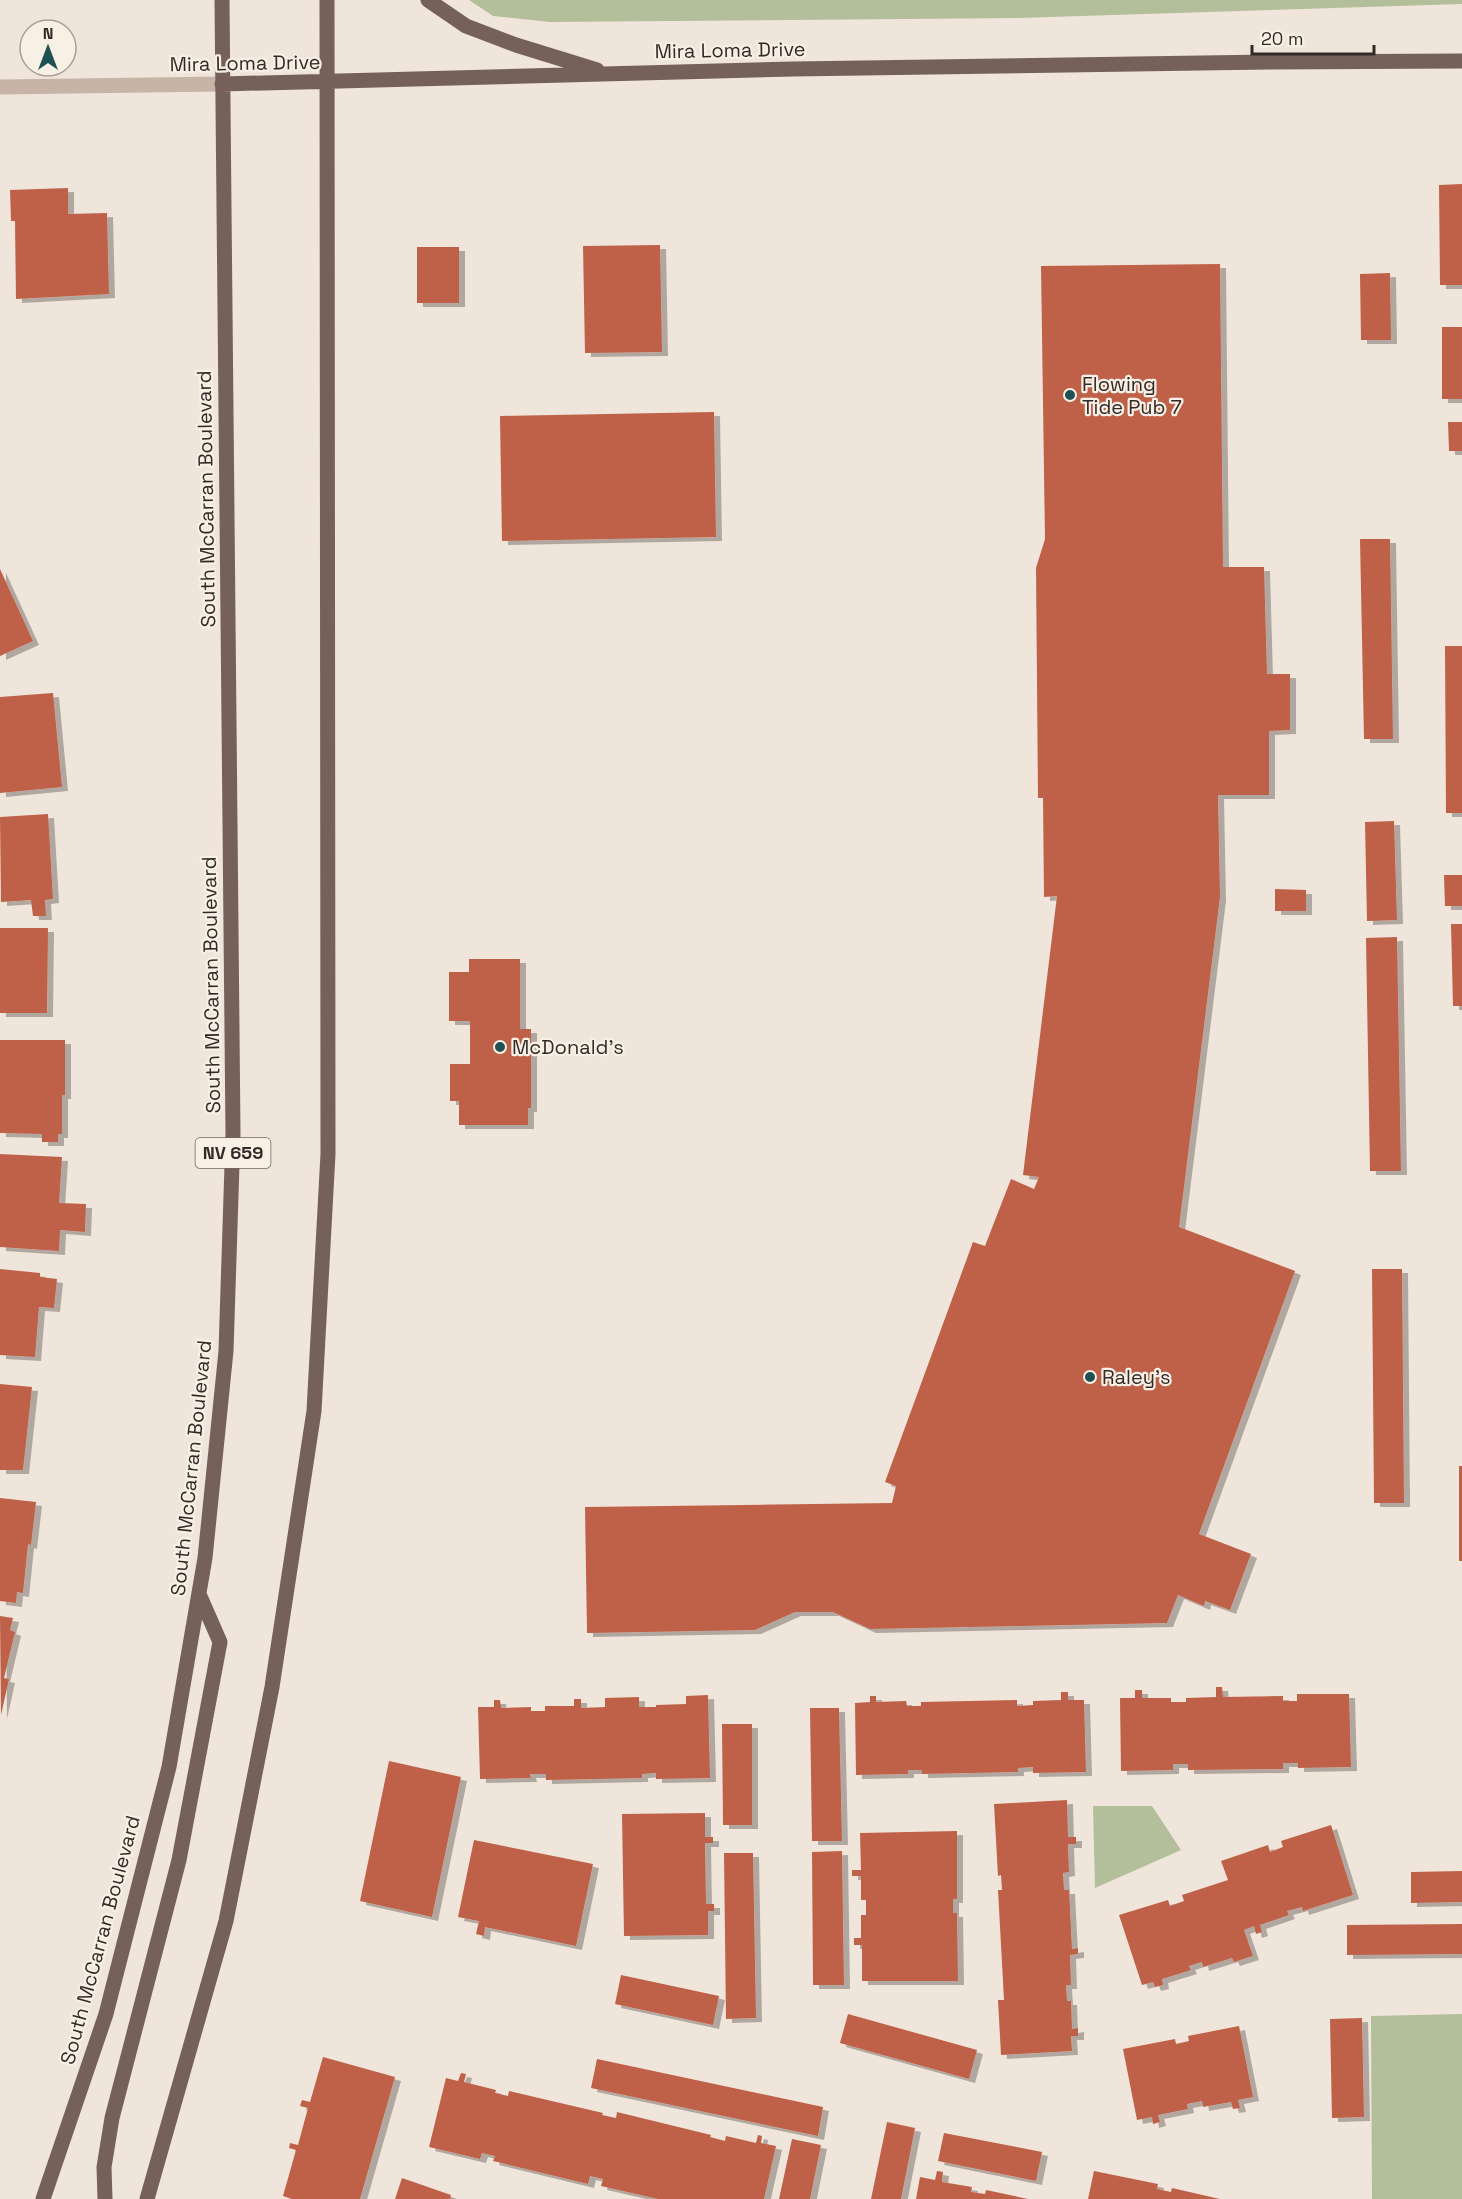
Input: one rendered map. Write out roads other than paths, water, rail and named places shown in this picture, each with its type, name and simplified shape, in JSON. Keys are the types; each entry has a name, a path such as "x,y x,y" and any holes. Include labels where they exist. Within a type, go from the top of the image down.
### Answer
{"main road":[{"name":"South McCarran Boulevard","path":"43,2199 106,2014 169,1767 206,1558 226,1351 233,1134 222,0"},
{"path":"147,2199 226,1922 272,1687 314,1410 328,1154 327,0"},
{"path":"428,0 466,26 516,45 609,74"},
{"name":"Mira Loma Drive","path":"222,84 1246,62 1462,61"},
{"path":"105,2199 104,2167 112,2118 179,1860 220,1642 199,1594"}],"street":[{"name":"Mira Loma Drive","path":"0,87 222,84"}],"place":[{"name":"Flowing Tide Pub 7","path":"1070,395"},
{"name":"McDonald's","path":"500,1047"},
{"name":"Raley's","path":"1090,1377"}]}
